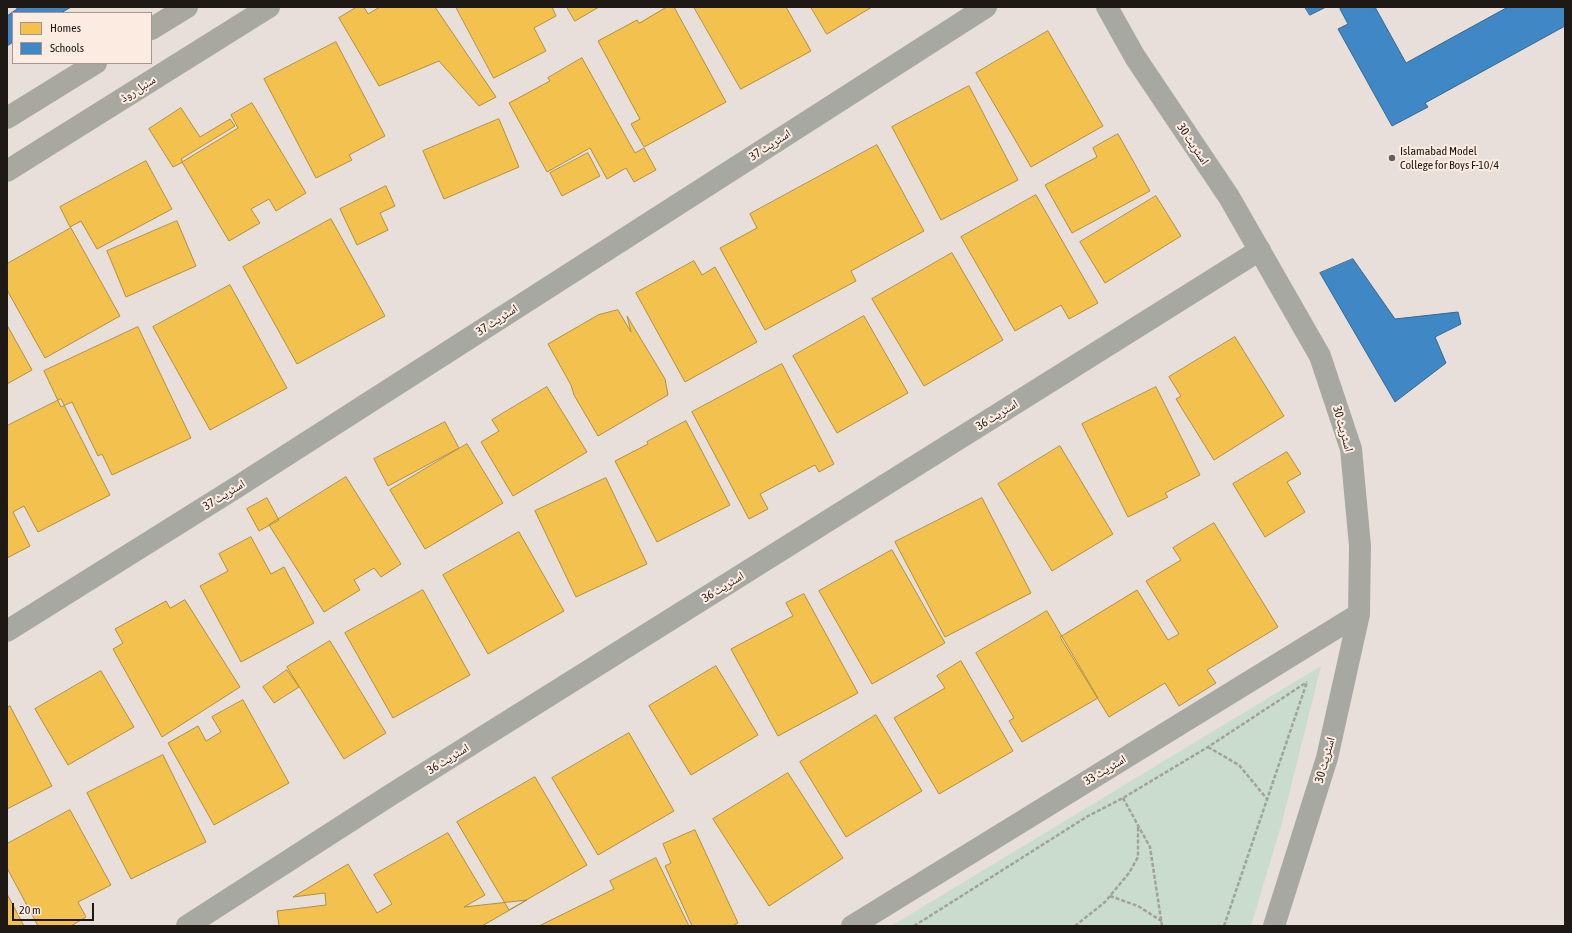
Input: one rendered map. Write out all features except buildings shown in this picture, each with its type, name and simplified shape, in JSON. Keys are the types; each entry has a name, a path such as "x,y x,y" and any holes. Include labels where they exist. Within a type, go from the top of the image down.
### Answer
{"street":[{"path":"152,28 187,7"},
{"name":"سنبل روڈ","path":"7,171 268,7"},
{"name":"اسٹریٹ 37","path":"7,631 237,487 986,7"},
{"name":"اسٹریٹ 30","path":"1107,7 1135,58 1229,197 1320,356 1351,449 1360,546 1359,614 1327,758 1274,926"},
{"path":"7,118 94,64"},
{"name":"اسٹریٹ 36","path":"187,926 392,794 1260,250"},
{"name":"اسٹریٹ 33","path":"852,926 1359,614"}],"path":[{"path":"914,926 1088,816 1123,798 1208,747 1307,682 1224,926"},
{"path":"1208,747 1239,765 1267,799"},
{"path":"1123,798 1150,848 1162,924"},
{"path":"1075,926 1110,896 1138,857 1138,826"},
{"path":"1110,896 1138,906 1162,924"}],"green space":[{"path":"1321,666 1281,826 1251,926 891,926"}],"place":[{"name":"Islamabad Model College for Boys F-10/4","path":"1392,158"}]}
